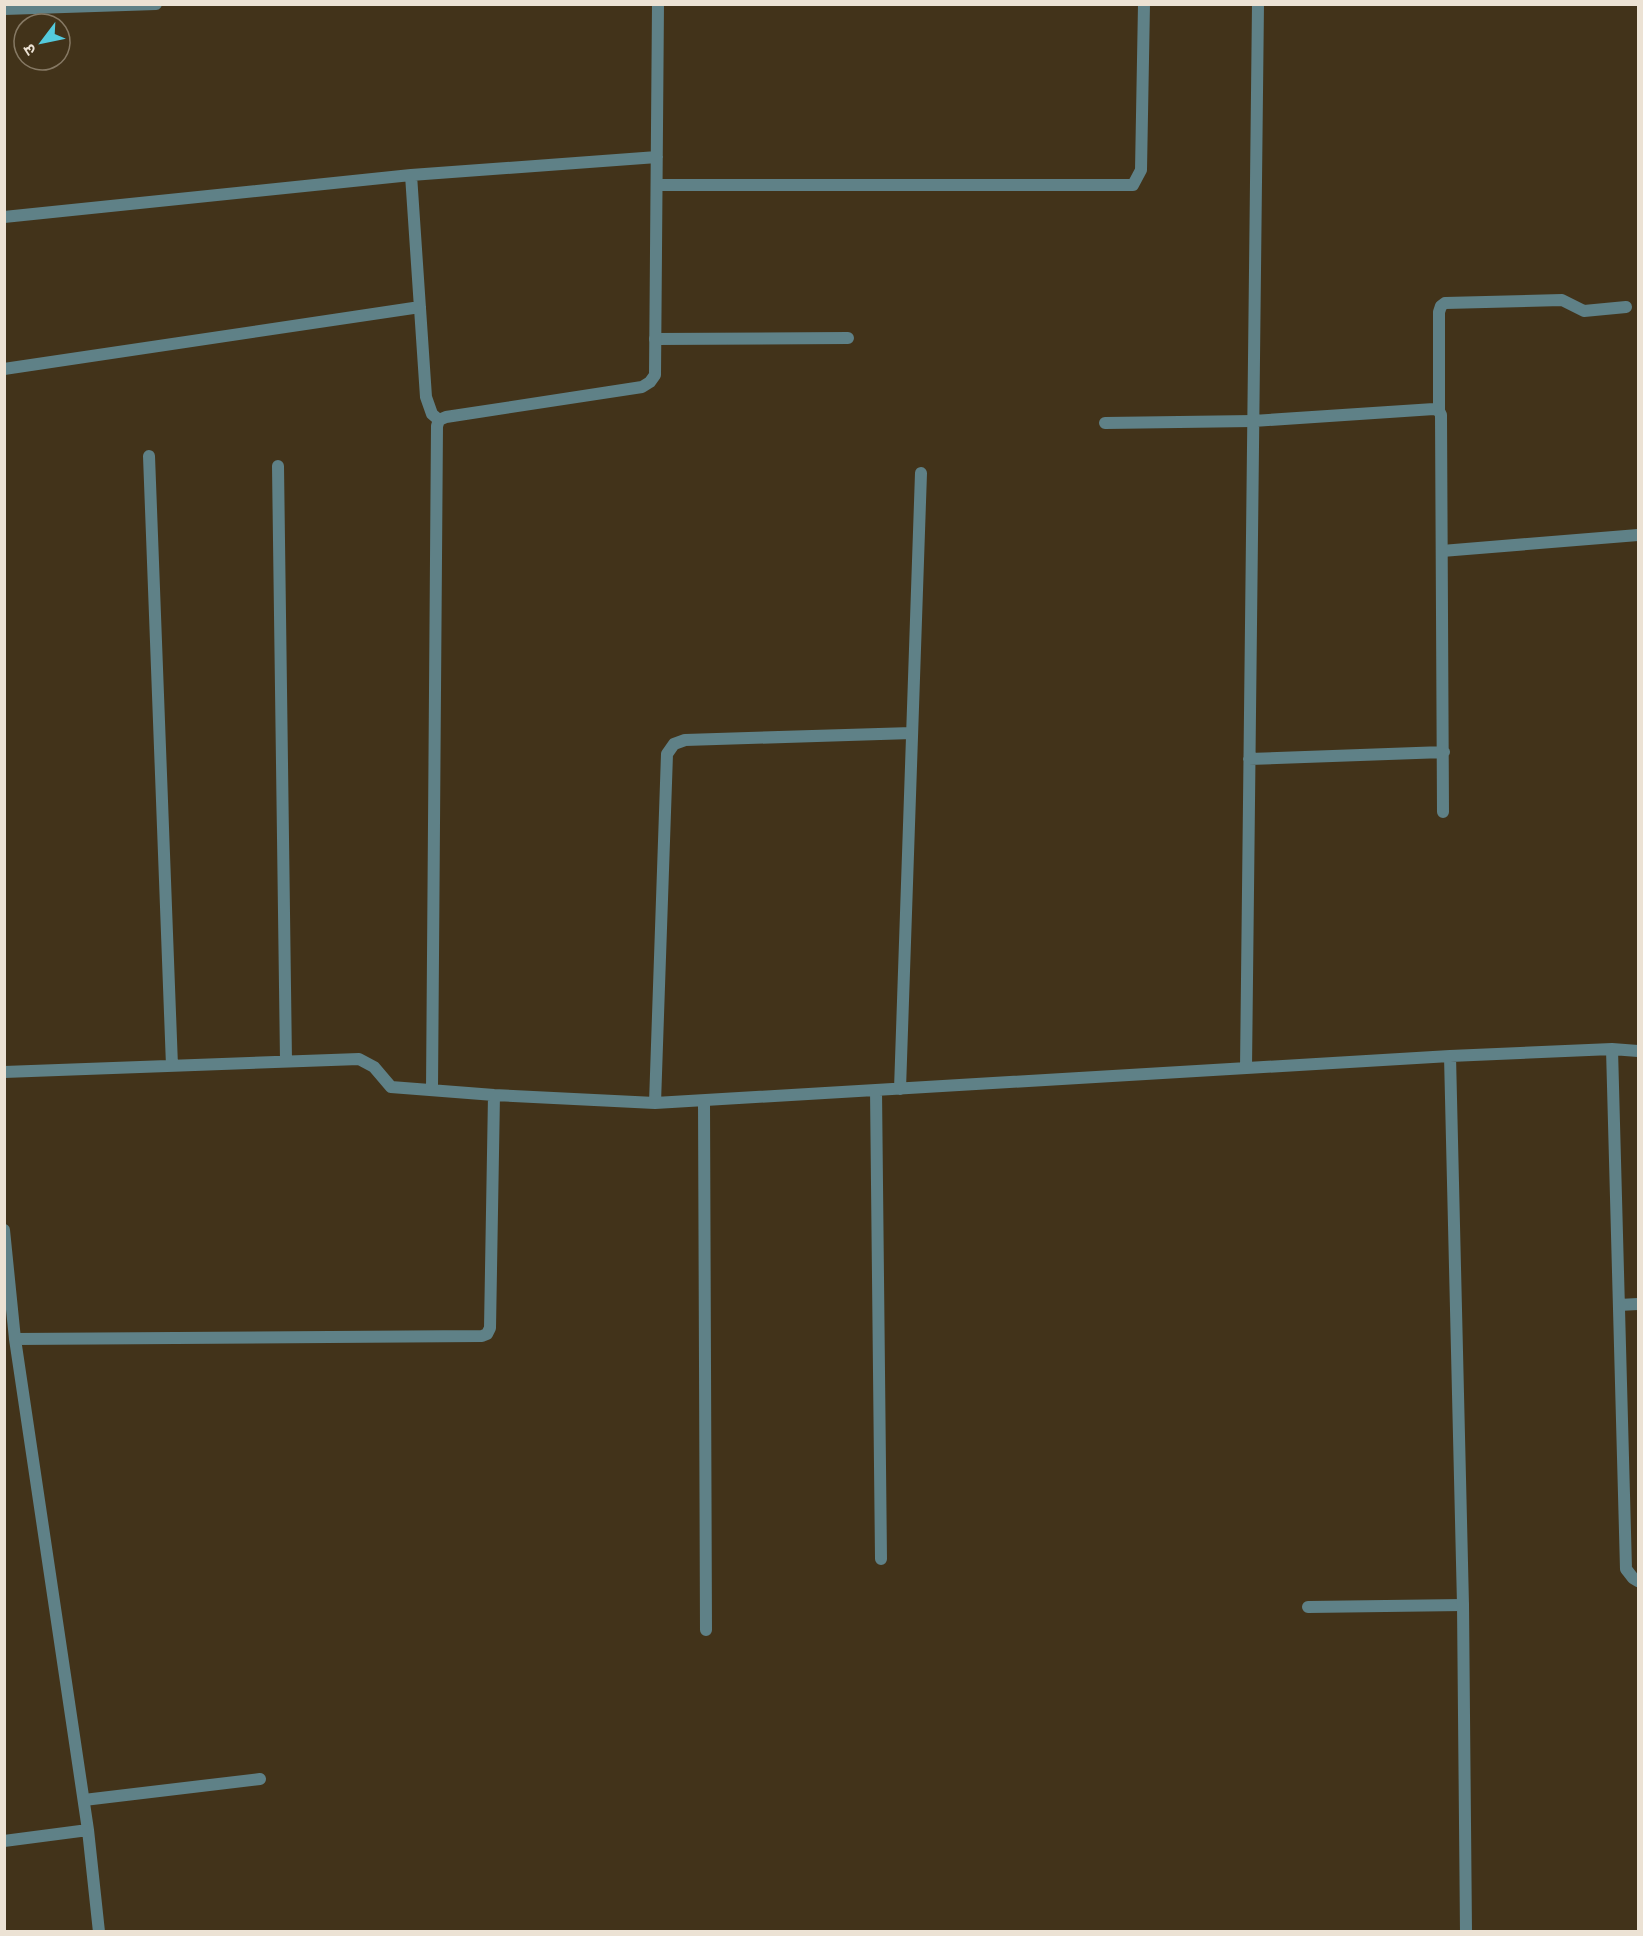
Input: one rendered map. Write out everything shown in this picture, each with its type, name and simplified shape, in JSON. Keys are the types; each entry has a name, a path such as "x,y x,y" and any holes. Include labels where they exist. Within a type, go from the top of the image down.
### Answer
{"street":[{"path":"4,9 156,4"},
{"path":"432,1089 437,426 439,420 446,417 642,387 655,375 658,4"},
{"path":"657,185 1133,184 1141,170 1144,4"},
{"path":"1246,1068 1258,4"},
{"path":"4,217 411,175 657,157"},
{"path":"411,175 426,397 432,414 439,420"},
{"path":"1443,812 1441,414 1439,411 1439,312 1441,306 1445,303 1562,300 1584,311 1626,307"},
{"path":"4,369 420,307"},
{"path":"655,339 848,338"},
{"path":"1105,423 1253,421 1434,409 1439,411"},
{"path":"149,456 172,1066"},
{"path":"278,466 286,1061"},
{"path":"900,1089 921,473"},
{"path":"1442,551 1638,535"},
{"path":"655,1103 667,754 670,747 685,740 912,733"},
{"path":"1249,759 1444,752"},
{"path":"4,1072 359,1059 374,1067 391,1087 655,1103 1450,1056 1612,1049 1638,1051"},
{"path":"1612,1049 1626,1569 1638,1581"},
{"path":"1450,1056 1463,1605 1466,1932"},
{"path":"876,1090 881,1559"},
{"path":"15,1339 482,1336 487,1334 490,1328 494,1095"},
{"path":"704,1101 706,1630"},
{"path":"4,1230 15,1339 84,1800 99,1932"},
{"path":"1619,1305 1638,1304"},
{"path":"1308,1607 1463,1605"},
{"path":"84,1800 260,1779"},
{"path":"4,1841 88,1830"}]}
